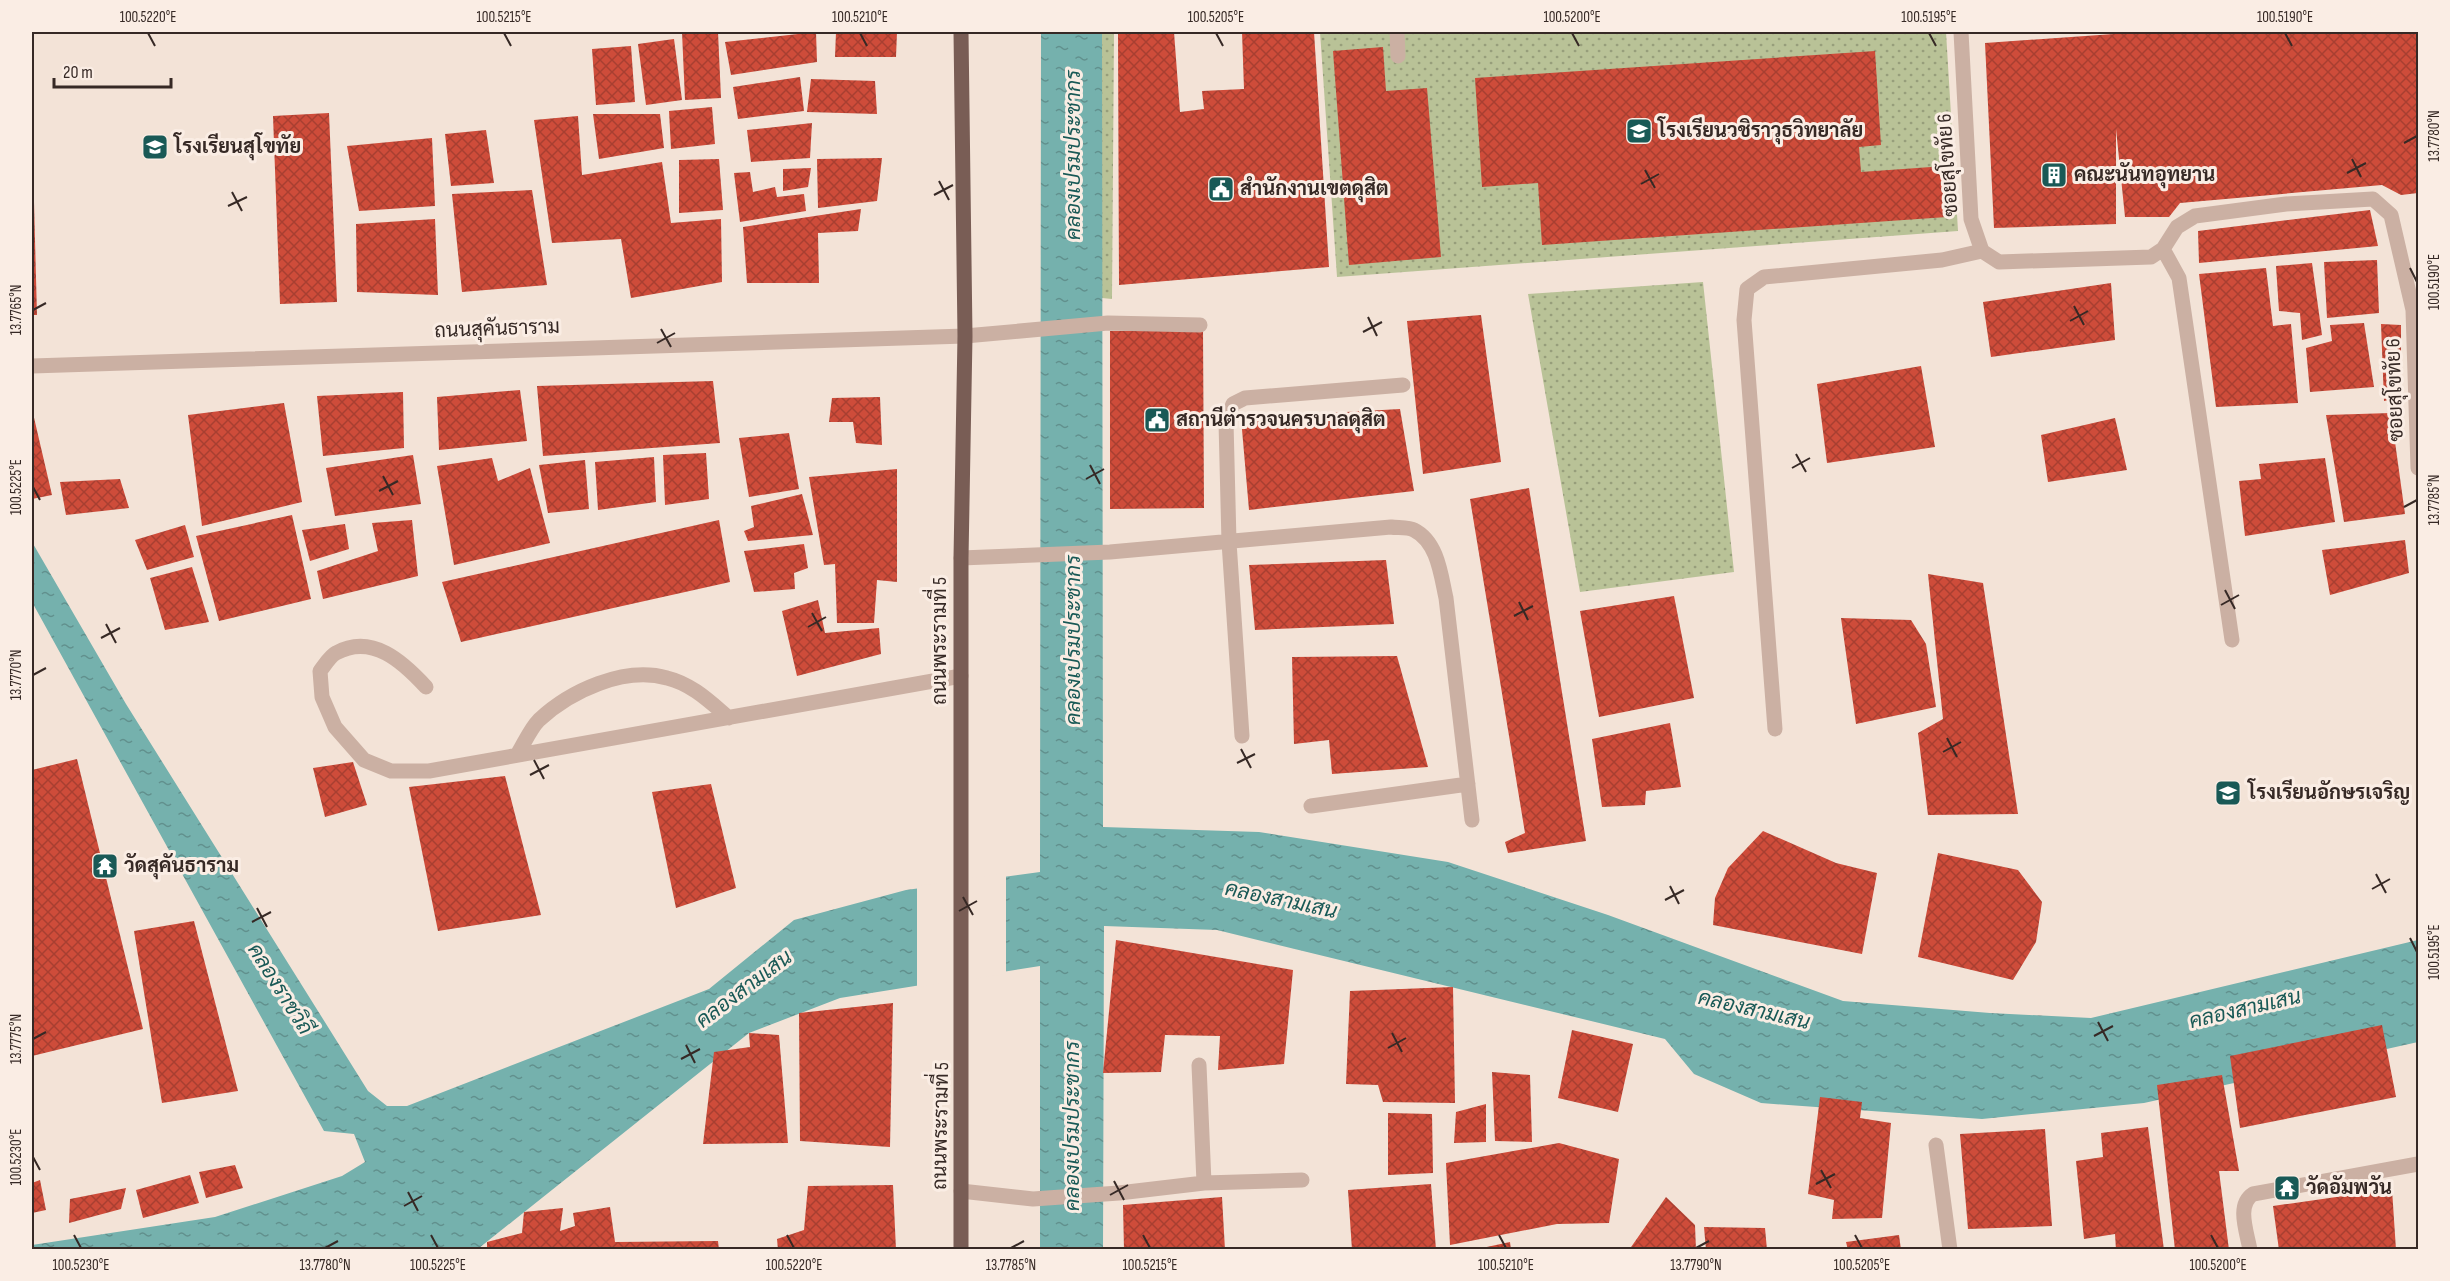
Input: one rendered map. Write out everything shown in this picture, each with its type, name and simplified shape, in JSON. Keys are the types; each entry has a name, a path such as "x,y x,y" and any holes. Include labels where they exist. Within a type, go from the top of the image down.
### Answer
{"main road":[{"name":"ถนนพระรามที่ 5","path":"961,32 965,336 961,558 963,1163 961,1250"}],"street":[{"path":"1397,32 1398,57"},
{"name":"ซอยสุโขทัย 6","path":"1961,32 1971,219 1982,251"},
{"name":"ซอยสุโขทัย 6","path":"2163,249 2177,227 2195,216 2286,204 2373,199 2391,215 2416,310 2418,468"},
{"path":"1775,729 1744,320 1747,289 1764,277 1941,260 1982,251 1999,262 2151,256 2163,249 2179,278 2232,640"},
{"name":"ถนนสุคันธาราม","path":"32,366 965,336 1108,323 1200,325"},
{"path":"1242,736 1229,542 1226,422 1233,404 1245,398 1403,385"},
{"path":"961,558 1110,552 1391,527 1414,529 1428,543 1438,563 1446,598 1472,820"},
{"path":"426,687 387,651 361,645 335,653 320,671 322,697 335,727 364,760 391,771 429,771 962,676"},
{"path":"517,755 537,722 565,699 603,682 633,676 666,677 696,690 729,718"},
{"path":"1311,806 1468,784"},
{"path":"1199,1065 1204,1183"},
{"path":"1936,1145 1950,1250"},
{"path":"2250,1250 2243,1207 2246,1198 2253,1194 2418,1164"},
{"path":"961,1191 1033,1199 1119,1193 1204,1183 1302,1180"}],"green space":[{"path":"1102,32 1114,32 1112,299 1102,298"},
{"name":"โรงเรียนวชิราวุธวิทยาลัย","path":"1320,32 1946,32 1958,231 1337,277"},
{"path":"1703,282 1734,572 1580,592 1528,294"}],"water":[{"path":"1041,32 1102,32 1103,827 1259,832 1448,862 1608,915 1843,1001 1990,1013 2091,1018 2418,940 2418,1042 2144,1103 1982,1119 1761,1103 1694,1074 1665,1039 1217,930 1104,926 1103,1249 1040,1249 1040,966 840,998 749,1033 479,1248 32,1249 32,1245 215,1217 342,1176 365,1162 354,1134 324,1131 32,602 32,542 126,704 368,1091 387,1106 407,1106 709,989 794,920 906,890 1040,872"}],"pier":[{"path":"1006,873 1006,974 917,987 917,886"}],"building":[{"path":"682,32 718,32 721,98 685,100"},
{"path":"816,32 817,62 731,75 725,42"},
{"path":"836,32 897,32 896,57 835,57"},
{"name":"สำนักงานเขตดุสิต","path":"1118,32 1174,32 1180,112 1204,109 1202,91 1244,89 1242,32 1314,32 1329,267 1119,285"},
{"path":"2142,32 2416,32 2418,193 2401,195 2382,185 2180,203 2169,217 2125,217 2116,129 2116,224 1994,228 1985,43"},
{"path":"674,39 682,100 646,105 638,44"},
{"path":"631,46 635,102 596,105 592,49"},
{"path":"1383,47 1386,91 1427,88 1441,257 1349,265 1333,51"},
{"path":"1875,51 1881,145 1859,147 1861,172 1945,166 1947,217 1542,245 1538,183 1482,187 1475,78"},
{"path":"800,77 804,111 738,119 733,87"},
{"path":"811,79 875,81 877,114 807,112"},
{"path":"712,107 715,144 671,149 669,111"},
{"path":"329,113 337,302 280,304 273,116"},
{"path":"593,114 660,114 664,148 599,159"},
{"path":"578,116 582,175 662,162 671,223 721,219 722,282 631,298 621,239 552,243 534,120"},
{"path":"812,123 810,158 751,162 747,130"},
{"path":"486,130 494,183 451,186 445,134"},
{"path":"432,138 435,206 359,211 347,146"},
{"path":"882,158 877,201 818,208 817,159"},
{"path":"719,159 723,210 679,213 679,160"},
{"path":"811,168 808,187 783,191 783,169"},
{"path":"750,172 753,192 775,187 777,197 804,194 806,211 740,222 734,173"},
{"path":"532,190 547,285 462,292 452,194"},
{"path":"32,202 34,202 37,315 32,315"},
{"path":"861,209 858,231 818,233 819,283 747,283 743,227"},
{"path":"2370,210 2378,246 2199,263 2198,231"},
{"path":"435,219 438,295 357,292 356,224"},
{"path":"2377,260 2379,313 2327,318 2324,262"},
{"path":"2312,263 2322,335 2302,340 2300,313 2279,311 2276,266"},
{"path":"2266,268 2273,326 2291,324 2298,403 2216,407 2199,274"},
{"path":"2111,283 2115,340 1991,357 1983,302"},
{"path":"1481,315 1501,462 1423,474 1407,321"},
{"path":"2364,323 2374,387 2310,392 2306,348 2332,341 2330,325"},
{"path":"2381,324 2401,325 2401,398 2384,401"},
{"name":"สถานีตำรวจนครบาลดุสิต","path":"1203,330 1204,508 1110,509 1110,331"},
{"path":"1921,366 1935,447 1827,463 1817,384"},
{"path":"713,381 720,443 543,456 537,386"},
{"path":"520,390 527,441 439,450 437,397"},
{"path":"403,392 404,448 323,456 317,396"},
{"path":"880,397 882,445 856,443 853,422 829,422 832,398"},
{"path":"284,403 302,502 202,526 188,415"},
{"path":"32,409 52,495 32,499"},
{"path":"1400,409 1414,491 1249,510 1241,418"},
{"path":"2391,413 2405,514 2344,522 2326,415"},
{"path":"2115,418 2127,470 2048,482 2041,435"},
{"path":"789,433 799,489 749,497 739,438"},
{"path":"706,453 709,499 665,505 663,455"},
{"path":"413,455 421,504 335,516 326,468"},
{"path":"654,457 656,502 598,510 595,462"},
{"path":"492,458 498,481 530,468 550,543 454,565 437,466"},
{"path":"2325,458 2335,522 2245,536 2239,481 2261,479 2259,464"},
{"path":"585,460 589,509 548,513 539,465"},
{"path":"897,469 897,582 877,580 874,623 837,623 835,564 824,565 809,477"},
{"path":"120,479 129,508 66,515 60,482"},
{"path":"1529,488 1586,841 1508,853 1505,842 1525,833 1470,499"},
{"path":"802,494 813,535 748,541 744,531 754,527 751,506"},
{"path":"292,515 311,599 219,621 196,536"},
{"path":"412,520 418,576 323,599 317,571 378,551 372,523"},
{"path":"719,520 730,582 461,642 442,582"},
{"path":"345,524 349,549 310,561 302,530"},
{"path":"185,525 194,557 147,570 135,540"},
{"path":"2405,540 2409,573 2330,595 2322,550"},
{"path":"804,544 808,568 794,573 795,589 754,592 744,551"},
{"path":"1386,560 1394,624 1255,630 1249,565"},
{"path":"192,567 209,622 165,630 150,578"},
{"path":"1928,574 1983,583 2018,814 1928,815 1918,733 1943,719"},
{"path":"1674,596 1694,698 1599,717 1580,611"},
{"path":"818,600 825,633 879,628 881,654 797,676 782,611"},
{"path":"1841,618 1911,620 1926,644 1936,707 1856,724"},
{"path":"1397,656 1428,767 1332,774 1329,740 1294,744 1292,657"},
{"path":"1670,723 1681,787 1646,791 1645,805 1602,807 1592,739"},
{"path":"77,759 143,1029 32,1056 32,770"},
{"path":"353,762 367,805 325,817 313,768"},
{"path":"505,776 541,915 438,931 409,787"},
{"path":"711,784 736,888 676,908 652,792"},
{"path":"1763,831 1836,863 1877,873 1862,954 1713,925 1715,898 1728,868"},
{"path":"1938,853 2018,870 2042,902 2036,942 2013,980 1918,957"},
{"path":"194,921 238,1091 162,1103 134,931"},
{"path":"1116,940 1293,970 1284,1064 1218,1070 1220,1036 1165,1035 1161,1072 1103,1073"},
{"path":"1453,987 1455,1103 1383,1102 1378,1085 1346,1084 1350,991"},
{"path":"893,1003 890,1147 800,1141 799,1013"},
{"path":"2382,1025 2396,1097 2240,1128 2230,1056"},
{"path":"1572,1030 1633,1044 1618,1112 1558,1098"},
{"path":"749,1033 779,1035 788,1143 703,1144 714,1052 750,1047"},
{"path":"1492,1072 1530,1075 1532,1142 1495,1141"},
{"path":"2222,1075 2239,1171 2219,1171 2229,1250 2175,1250 2157,1085"},
{"path":"1820,1097 1862,1102 1860,1118 1891,1123 1882,1218 1832,1219 1834,1200 1808,1194"},
{"path":"1486,1104 1486,1142 1454,1143 1456,1112"},
{"path":"1388,1113 1432,1114 1433,1173 1388,1175"},
{"path":"2148,1127 2164,1250 2116,1250 2115,1234 2084,1239 2076,1161 2103,1157 2101,1133"},
{"path":"2045,1129 2052,1226 1968,1229 1960,1134"},
{"path":"1559,1143 1619,1159 1609,1223 1557,1224 1450,1245 1446,1163"},
{"path":"235,1165 243,1188 206,1198 199,1172"},
{"path":"190,1175 199,1203 143,1218 136,1190"},
{"path":"40,1180 46,1210 32,1213 32,1183"},
{"path":"1431,1184 1436,1250 1352,1250 1348,1190"},
{"path":"893,1185 896,1250 778,1250 777,1239 804,1230 808,1186"},
{"path":"126,1188 121,1209 69,1223 70,1199"},
{"path":"2392,1189 2396,1250 2279,1250 2273,1206"},
{"path":"1222,1197 1225,1250 1124,1250 1123,1205"},
{"path":"1666,1197 1695,1225 1696,1250 1629,1250"},
{"path":"610,1207 615,1242 718,1241 719,1250 487,1250 487,1242 522,1233 524,1212 563,1208 560,1231 575,1226 573,1213"},
{"path":"1704,1227 1765,1228 1767,1250 1706,1250"},
{"path":"1899,1235 1901,1250 1848,1250 1846,1242"},
{"path":"1510,1242 1511,1250 1482,1250 1482,1248"}],"place":[{"name":"โรงเรียนวชิราวุธวิทยาลัย","path":"1639,131"},
{"name":"โรงเรียนสุโขทัย","path":"155,147"},
{"name":"คณะนันทอุทยาน","path":"2054,175"},
{"name":"สำนักงานเขตดุสิต","path":"1221,189"},
{"name":"สถานีตำรวจนครบาลดุสิต","path":"1157,420"},
{"name":"โรงเรียนอักษรเจริญ","path":"2228,793"},
{"name":"วัดสุคันธาราม","path":"105,866"},
{"name":"วัดอัมพวัน","path":"2287,1188"}],"water label":[{"name":"คลองเปรมประชากร","path":"1073,155"},
{"name":"คลองเปรมประชากร","path":"1073,640"},
{"name":"คลองสามเสน","path":"1281,900"},
{"name":"คลองราชวิถี","path":"280,989"},
{"name":"คลองสามเสน","path":"744,989"},
{"name":"คลองสามเสน","path":"2245,1009"},
{"name":"คลองสามเสน","path":"1754,1010"},
{"name":"คลองเปรมประชากร","path":"1072,1126"}]}
